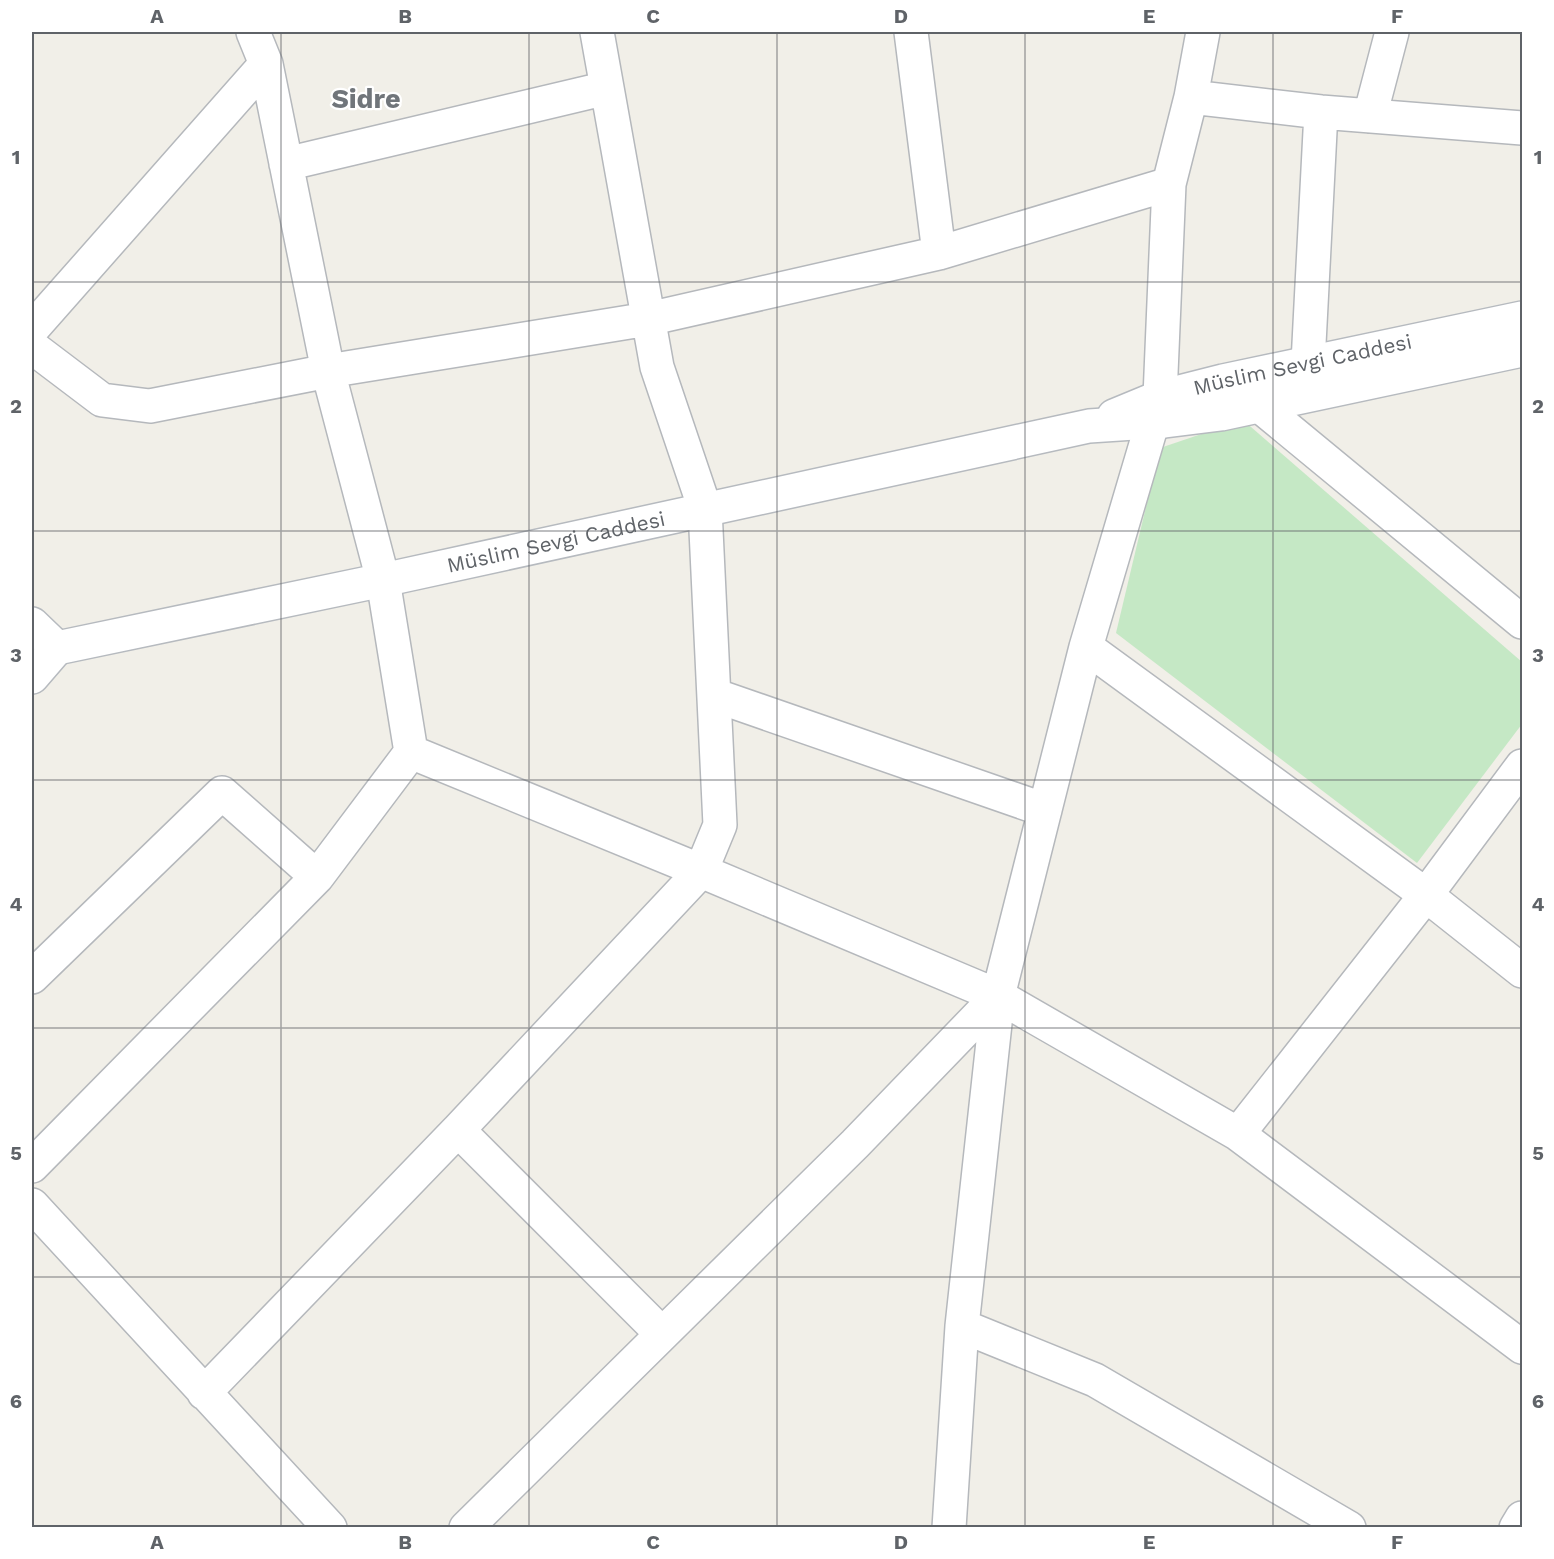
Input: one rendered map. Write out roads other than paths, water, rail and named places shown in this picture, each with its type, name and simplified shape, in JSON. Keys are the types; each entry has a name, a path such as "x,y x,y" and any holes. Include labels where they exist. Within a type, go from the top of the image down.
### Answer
{"street":[{"path":"32,1166 317,877 411,752 383,580 328,371 266,64 253,32"},
{"path":"204,1393 458,1130 701,870 720,825 705,509 657,367 597,32"},
{"path":"911,32 939,253"},
{"path":"949,1527 962,1326 998,996 1086,647 1156,410 1169,184 1191,97 1203,32"},
{"path":"1370,116 1392,32"},
{"path":"32,329 266,64"},
{"path":"286,164 607,88"},
{"path":"1191,97 1321,112 1522,128"},
{"path":"1308,363 1321,112"},
{"path":"32,346 102,400 150,406 328,371 648,320 939,253 1169,184"},
{"name":"Müslim Sevgi Caddesi","path":"57,648 383,580 1089,426 1156,410 1223,381 1522,318"},
{"name":"Müslim Sevgi Caddesi","path":"1156,410 1221,414 1522,350"},
{"path":"1260,406 1522,621"},
{"path":"32,624 57,648 32,677"},
{"path":"1086,647 1426,895 1522,971"},
{"path":"714,694 1045,810"},
{"path":"411,752 701,870 998,996 1238,1134 1522,1347"},
{"path":"1238,1134 1426,895 1522,766"},
{"path":"32,976 222,793 317,877"},
{"path":"466,1527 855,1144 998,996"},
{"path":"458,1130 662,1334"},
{"path":"32,1205 330,1527"},
{"path":"962,1326 1095,1380 1349,1527"},
{"path":"1516,1527 1522,1518"}],"district":[{"name":"Sidre","path":"366,99"}]}
